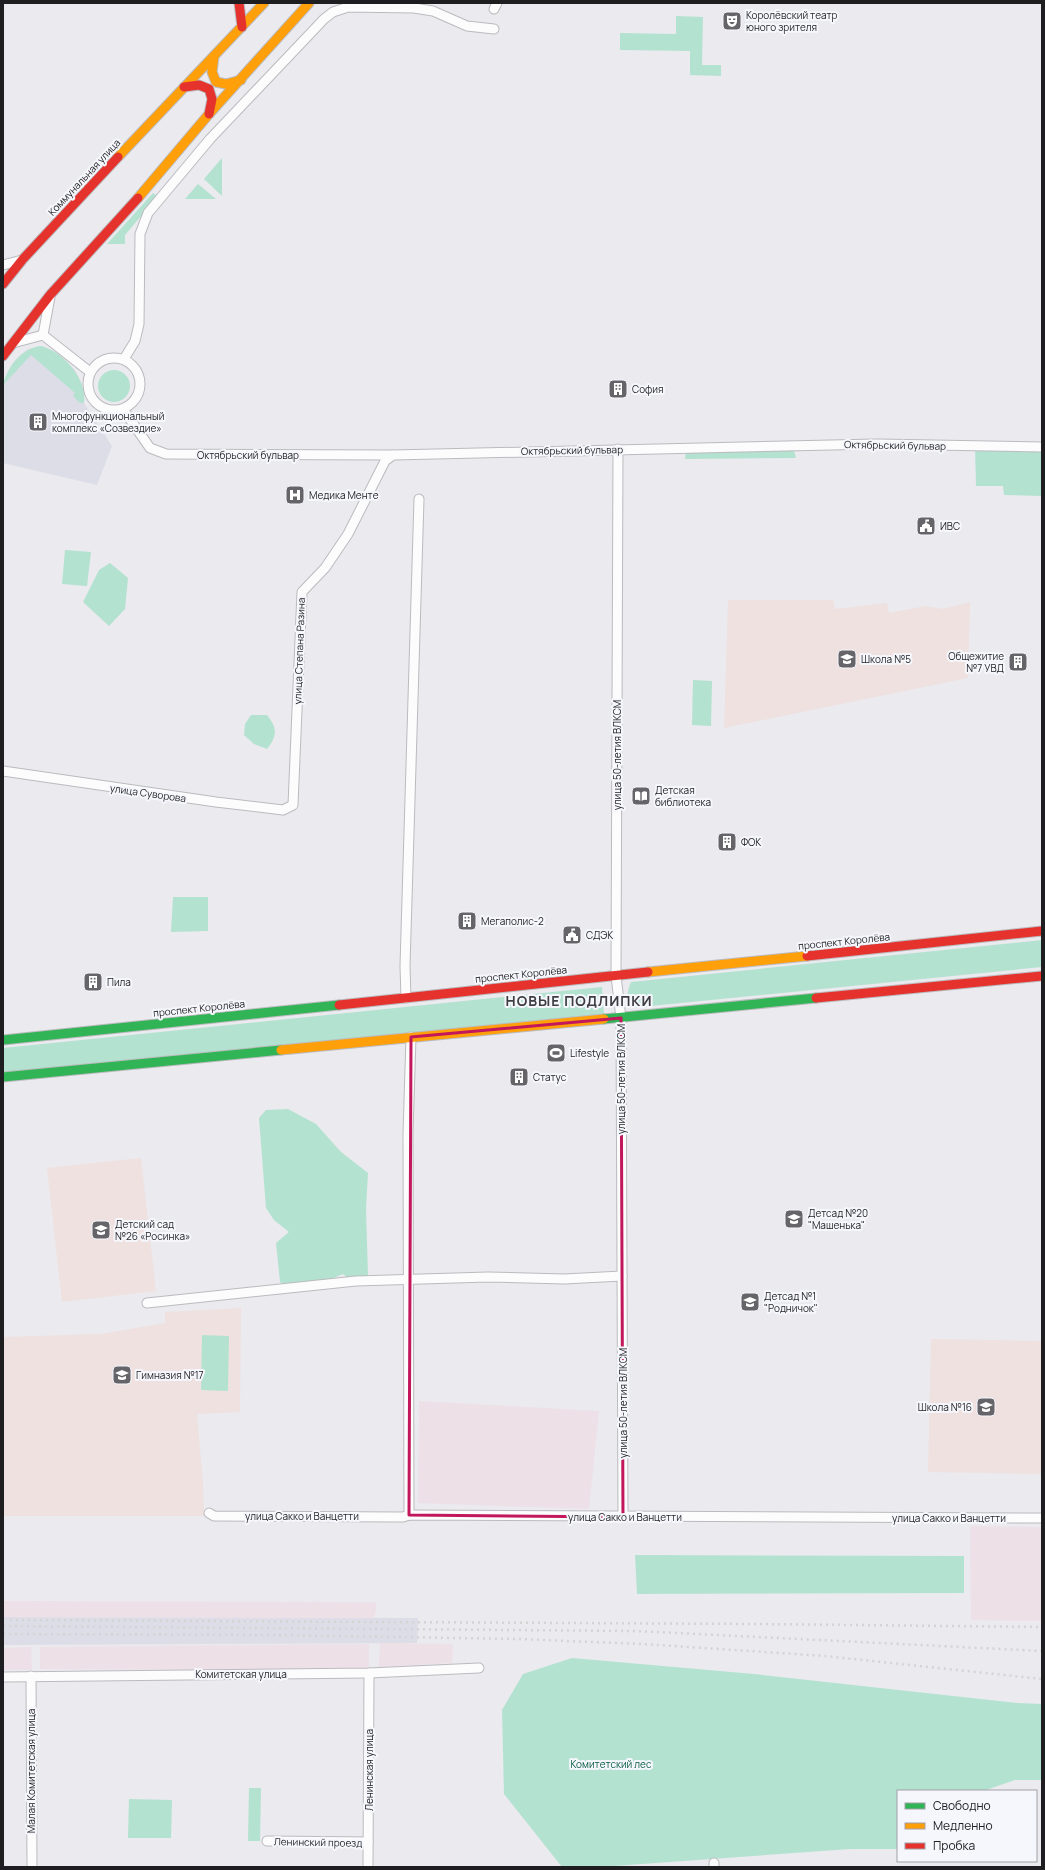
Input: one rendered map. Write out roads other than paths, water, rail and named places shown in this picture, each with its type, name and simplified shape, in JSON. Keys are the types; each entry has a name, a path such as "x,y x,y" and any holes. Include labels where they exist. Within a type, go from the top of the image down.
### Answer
{"main road":[{"path":"239,3 242,27"},
{"name":"Коммунальная улица","path":"3,284 23,259 214,54 264,3"},
{"path":"3,356 50,295 161,172 210,114 309,3"},
{"path":"214,54 210,67 211,75 216,82 233,84 242,79"},
{"path":"184,87 198,85 205,86 210,89 213,99 210,114"},
{"name":"проспект Королёва","path":"3,1040 1042,931"},
{"path":"3,1077 1042,976"}],"street":[{"path":"492,3 494,9 497,3"},
{"path":"124,359 135,341 139,324 140,234 148,213 210,139 324,18 333,12 348,7 414,8 433,11 467,26 494,29"},
{"path":"3,265 23,259"},
{"path":"43,335 50,295"},
{"path":"43,335 90,372"},
{"path":"12,343 43,335"},
{"path":"108,358 124,359 135,369 140,383 137,395 132,402 123,409 113,410 103,408 94,401 89,393 87,382 90,372 96,365 108,358"},
{"name":"Октябрьский бульвар","path":"123,409 150,448 166,454 393,455 877,444 1042,447"},
{"name":"улица 50-летия ВЛКСМ","path":"618,449 616,976 621,1018 623,1517"},
{"name":"улица Степана Разина","path":"293,805 302,592 325,568 348,534 385,461 393,455"},
{"path":"406,998 405,958 419,499"},
{"name":"улица Суворова","path":"3,771 224,803 283,810 293,805"},
{"path":"409,1514 408,1134 411,1037"},
{"path":"147,1303 356,1280 622,1276"},
{"name":"улица Сакко и Ванцетти","path":"210,1513 214,1516 403,1517 409,1514 623,1517 1042,1518"},
{"name":"Комитетская улица","path":"3,1676 369,1673 479,1668"},
{"name":"Ленинская улица","path":"368,1867 369,1673"},
{"name":"Малая Комитетская улица","path":"31,1676 32,1867"},
{"name":"Ленинский проезд","path":"267,1841 368,1842"}],"railway":[{"path":"10,1620 1042,1627"},
{"path":"3,1626 636,1631 1042,1651"},
{"path":"3,1634 272,1635 518,1639 643,1644 825,1656 1042,1679"}],"place":[{"name":"Королёвский театр юного зрителя","path":"732,21"},
{"name":"София","path":"618,389"},
{"name":"Многофункциональный комплекс «Созвездие»","path":"38,422"},
{"name":"Медика Менте","path":"295,495"},
{"name":"ИВС","path":"926,526"},
{"name":"Школа №5","path":"847,659"},
{"name":"Общежитие №7 УВД","path":"1018,662"},
{"name":"Детская библиотека","path":"641,796"},
{"name":"ФОК","path":"727,842"},
{"name":"Мегаполис-2","path":"467,921"},
{"name":"СДЭК","path":"572,935"},
{"name":"Пила","path":"93,982"},
{"name":"Lifestyle","path":"556,1053"},
{"name":"Статус","path":"519,1077"},
{"name":"Детсад №20 \"Машенька\"","path":"794,1219"},
{"name":"Детский сад №26 «Росинка»","path":"101,1230"},
{"name":"Детсад №1 \"Родничок\"","path":"750,1302"},
{"name":"Гимназия №17","path":"122,1375"},
{"name":"Школа №16","path":"986,1407"}],"district":[{"name":"НОВЫЕ ПОДЛИПКИ","path":"579,1001"}],"park label":[{"name":"Комитетский лес","path":"611,1764"}]}
